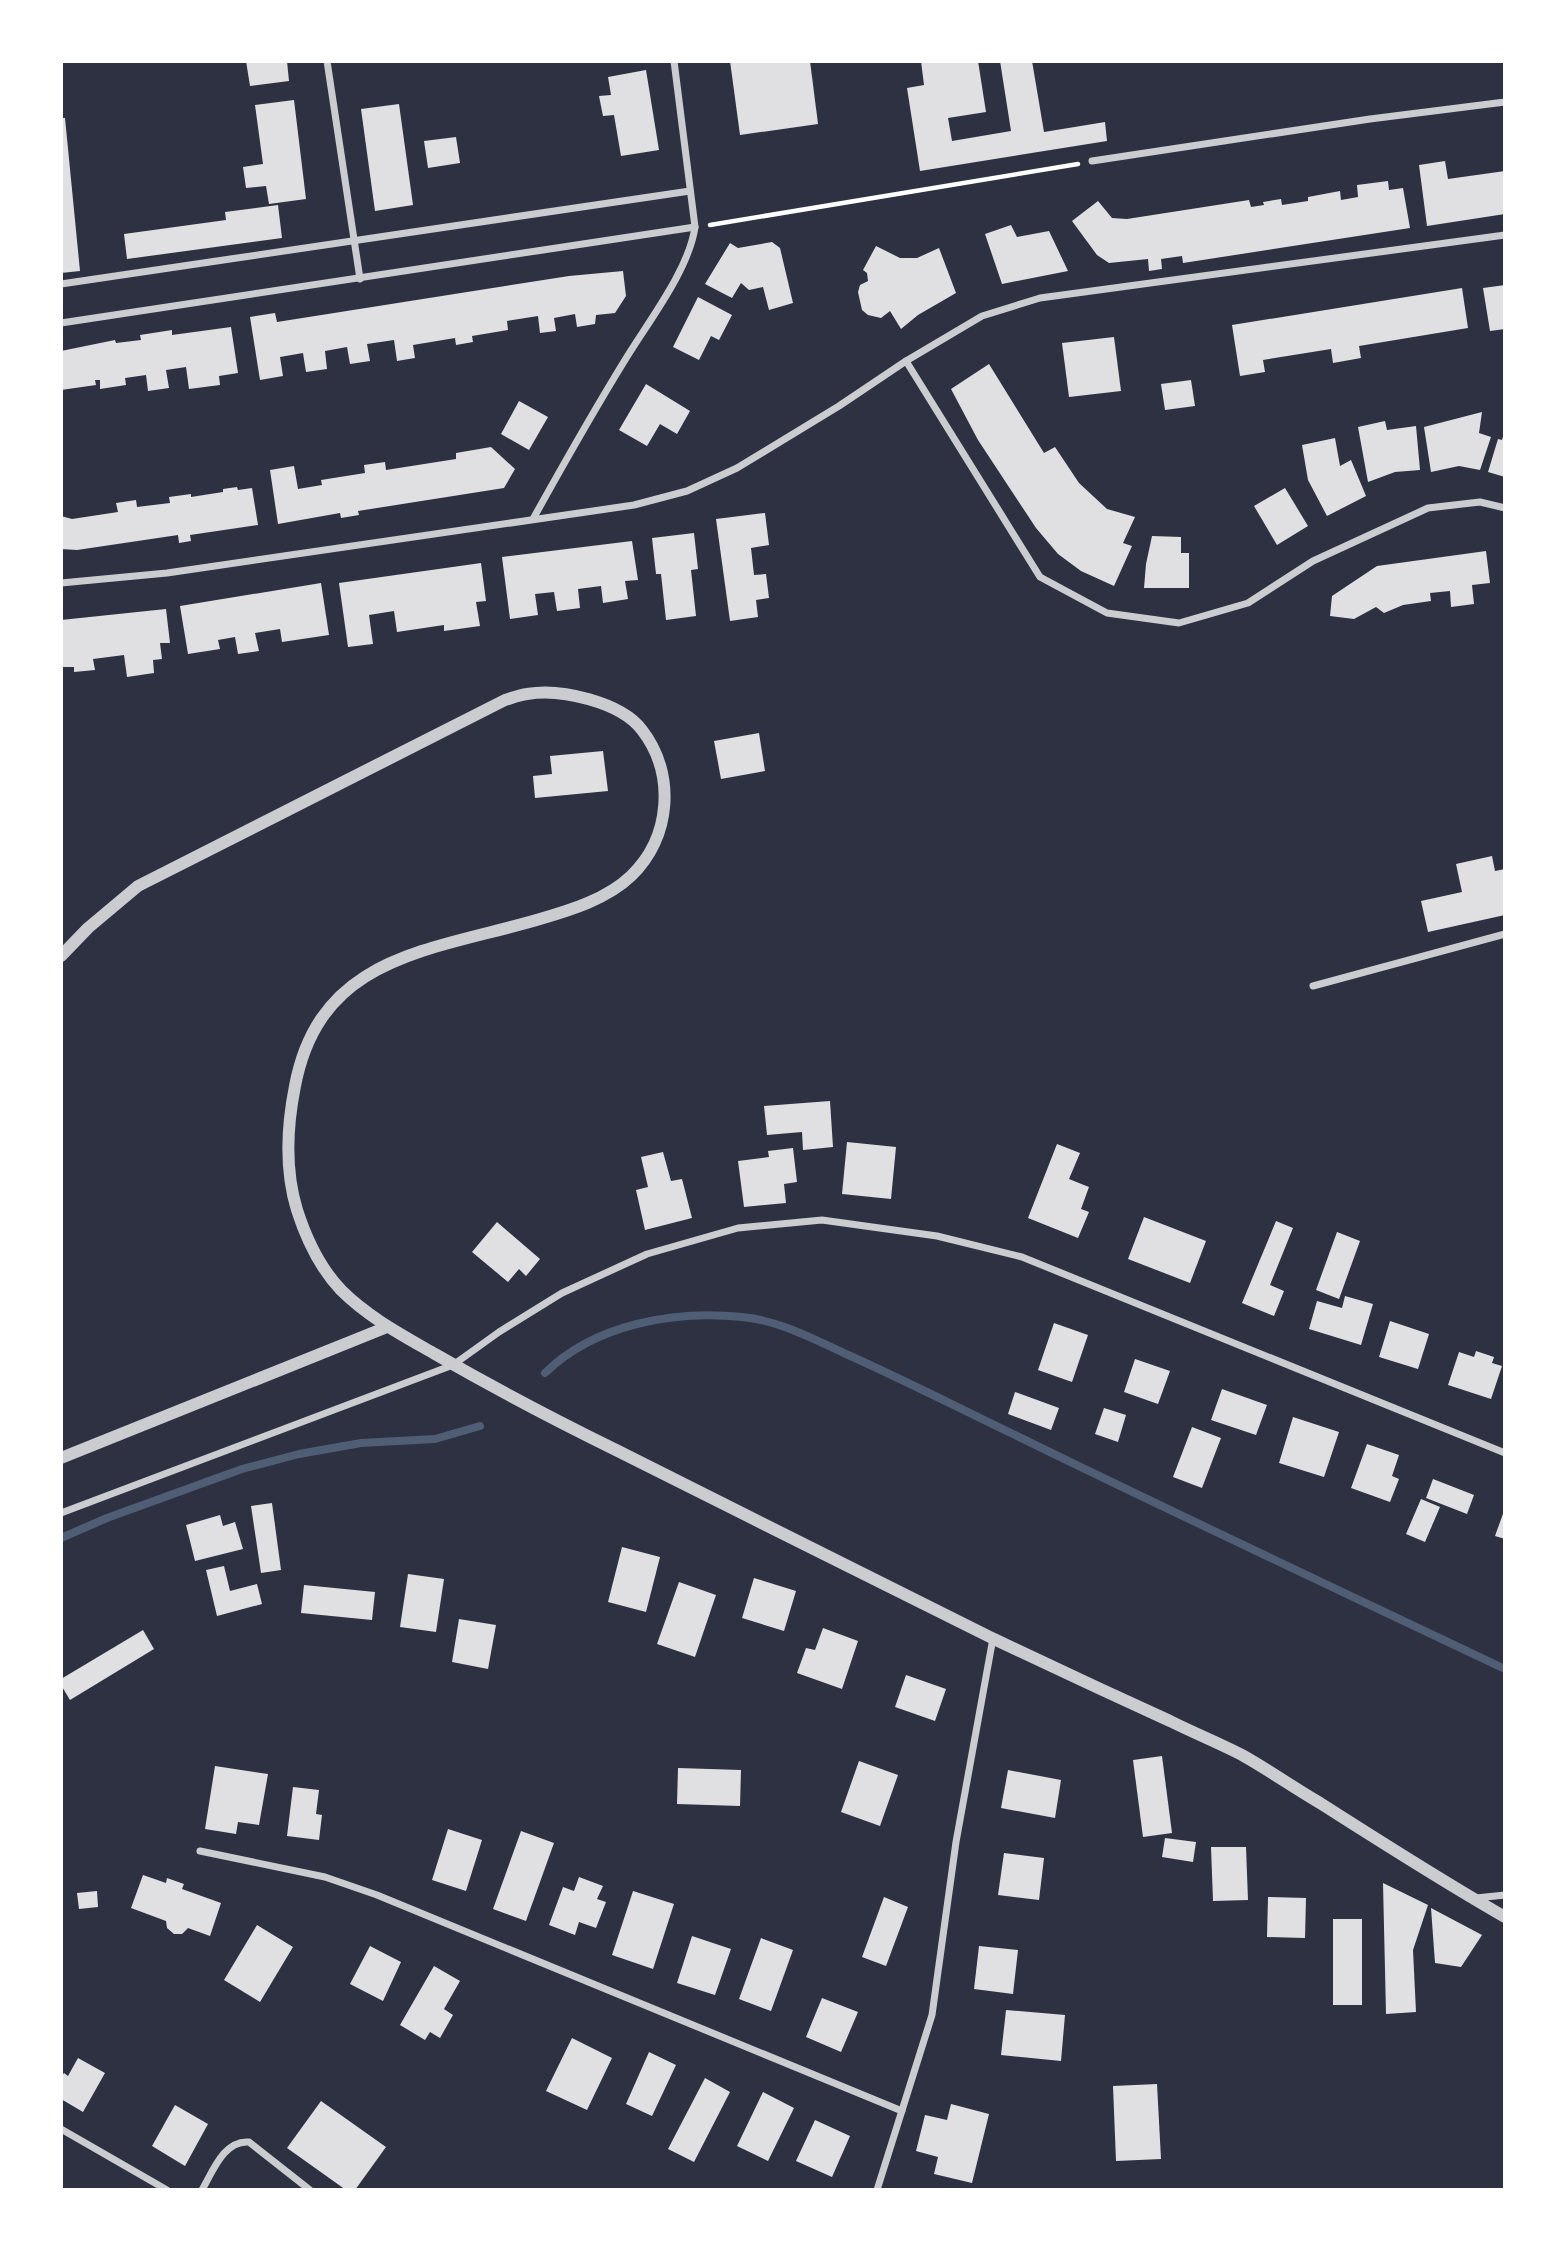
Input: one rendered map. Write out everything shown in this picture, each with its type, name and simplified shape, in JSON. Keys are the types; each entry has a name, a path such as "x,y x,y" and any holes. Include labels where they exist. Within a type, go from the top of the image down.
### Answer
{"street":[{"path":"327,61 360,279"},
{"path":"533,519 584,426 672,283 692,245 695,227 674,61"},
{"path":"1092,161 1370,119 1505,102"},
{"path":"61,284 690,191"},
{"path":"61,323 695,227"},
{"path":"61,583 167,573 634,505 687,491 737,468 982,316 1040,298 1505,235"},
{"path":"906,361 1040,577 1107,613 1179,623 1248,603 1313,561 1428,508 1480,502 1505,508"},
{"path":"61,956 88,928 138,886 505,700 529,693 561,694 586,698 618,711 641,727 657,759 665,789 664,820 653,849 631,876 607,894 568,911 407,955 369,974 337,997 316,1025 298,1070 288,1119 290,1172 297,1209 317,1258 340,1289 387,1326 531,1408 993,1638 1243,1756 1505,1917"},
{"path":"1313,986 1505,934"},
{"path":"61,1513 453,1364 562,1293 647,1254 738,1228 822,1220 937,1236 1022,1257 1505,1453"},
{"path":"61,1458 387,1326"},
{"path":"877,2190 932,2015 956,1842 993,1638"},
{"path":"200,1851 325,1877 377,1895 902,2111"},
{"path":"1472,1898 1505,1895"},
{"path":"61,2129 167,2190"},
{"path":"202,2190 230,2146 239,2141 249,2142 310,2190"}],"path":[{"path":"695,227 1092,161"}],"building":[{"path":"246,61 287,61 289,81 250,86"},
{"path":"730,61 810,61 818,124 740,135"},
{"path":"921,61 978,61 986,112 948,118 952,141 1011,131 1000,61 1032,61 1044,132 1105,122 1107,141 920,171 907,88 924,85"},
{"path":"646,70 659,150 621,156 614,115 603,116 599,96 611,95 608,77"},
{"path":"294,100 306,199 269,204 266,186 246,188 243,167 263,164 255,105"},
{"path":"399,104 413,205 375,211 361,109"},
{"path":"61,118 65,118 80,271 61,273"},
{"path":"456,137 460,163 428,168 424,141"},
{"path":"1445,161 1448,179 1505,171 1505,214 1427,226 1419,165"},
{"path":"1388,181 1389,190 1403,188 1410,228 1183,263 1182,256 1161,259 1162,269 1149,271 1148,259 1109,263 1097,255 1072,221 1098,201 1112,218 1127,219 1249,200 1251,207 1281,199 1282,205 1308,201 1308,197 1340,191 1341,200 1358,197 1357,185"},
{"path":"278,205 282,238 127,259 124,234 226,220 225,212"},
{"path":"1011,225 1017,237 1049,231 1068,271 1002,284 985,234"},
{"path":"772,242 780,248 793,303 769,310 763,287 749,290 741,283 732,298 705,284 730,243 738,248"},
{"path":"876,246 900,258 917,258 939,248 956,293 918,315 901,329 890,311 881,318 868,315 862,310 858,292 860,285 868,281 867,273 863,270"},
{"path":"623,271 626,296 615,313 596,315 595,324 577,327 575,314 554,318 556,331 540,333 538,316 507,321 508,330 472,336 473,342 456,345 455,338 413,345 415,358 397,361 394,340 367,344 370,361 350,364 347,347 325,351 327,369 306,372 303,353 280,357 283,376 260,380 250,317 275,313 277,322 569,276"},
{"path":"1505,285 1505,329 1490,331 1483,288"},
{"path":"1462,288 1468,328 1359,346 1361,358 1333,363 1331,349 1263,360 1265,372 1240,376 1232,325"},
{"path":"698,297 732,315 719,340 711,336 699,360 673,347"},
{"path":"231,327 238,373 219,376 220,385 189,389 186,367 166,370 169,388 148,391 146,375 125,378 126,385 100,389 100,380 95,380 96,385 61,390 61,351 115,340 116,343 141,340 140,335 172,330 172,335"},
{"path":"1114,337 1121,391 1069,397 1062,343"},
{"path":"989,364 1044,453 1055,447 1079,483 1107,509 1135,517 1123,543 1132,546 1114,586 1081,571 1058,554 1036,528 978,440 951,389"},
{"path":"1191,380 1195,406 1165,410 1161,384"},
{"path":"646,384 690,411 677,434 660,424 647,446 619,430"},
{"path":"519,401 548,417 529,450 501,434"},
{"path":"1482,412 1479,433 1491,437 1480,470 1459,466 1431,472 1424,427"},
{"path":"1385,421 1387,430 1416,426 1420,470 1395,472 1368,482 1358,427"},
{"path":"1504,433 1505,477 1488,472 1498,439 1502,440"},
{"path":"1335,438 1340,466 1351,460 1366,496 1327,516 1308,480 1302,445"},
{"path":"491,447 515,469 504,488 358,511 359,515 341,518 340,513 278,524 270,470 294,466 298,489 322,485 321,480 365,473 364,465 385,462 386,470 456,459 456,453"},
{"path":"237,487 238,490 252,488 258,525 190,535 191,541 179,543 178,535 77,550 61,549 61,516 72,519 118,512 116,503 136,500 137,507 170,503 169,497 191,494 191,497"},
{"path":"1285,488 1308,526 1277,545 1254,506"},
{"path":"765,513 769,545 751,548 754,575 766,574 769,598 756,600 758,617 730,621 716,519"},
{"path":"694,533 698,569 691,570 696,616 666,620 661,574 656,574 652,538"},
{"path":"1152,536 1181,537 1181,553 1189,553 1189,588 1144,588"},
{"path":"632,541 638,580 625,581 628,599 603,603 601,586 578,589 580,608 557,611 554,592 535,594 538,615 510,619 502,557"},
{"path":"1486,551 1490,583 1472,585 1474,604 1451,607 1450,591 1430,593 1431,601 1403,605 1384,613 1376,607 1354,619 1330,616 1332,596 1377,566"},
{"path":"481,563 486,601 476,602 480,626 444,631 444,625 397,632 394,611 369,615 373,644 348,647 339,583"},
{"path":"321,583 329,635 282,642 280,629 255,633 259,651 238,654 235,637 218,640 220,649 188,654 180,606"},
{"path":"166,609 170,643 160,643 162,659 153,660 154,673 127,677 124,655 93,659 95,670 74,672 74,667 61,667 61,620"},
{"path":"759,733 765,771 721,779 714,741"},
{"path":"603,751 608,791 535,798 533,776 552,774 550,756"},
{"path":"1492,856 1495,871 1505,869 1505,915 1428,932 1421,901 1462,892 1456,864"},
{"path":"830,1101 833,1147 803,1150 802,1132 767,1135 764,1106"},
{"path":"847,1142 896,1147 891,1199 842,1194"},
{"path":"1057,1144 1080,1153 1069,1179 1089,1187 1081,1209 1089,1212 1078,1238 1028,1218"},
{"path":"793,1148 797,1182 784,1184 786,1203 744,1207 738,1161 769,1157 768,1151"},
{"path":"663,1152 671,1181 682,1179 692,1218 645,1230 636,1190 648,1187 641,1157"},
{"path":"1144,1217 1206,1241 1190,1283 1128,1259"},
{"path":"1276,1221 1293,1228 1270,1285 1284,1291 1274,1316 1242,1303"},
{"path":"497,1222 540,1259 526,1276 519,1269 508,1282 472,1252"},
{"path":"1337,1232 1360,1241 1339,1299 1316,1290"},
{"path":"1345,1296 1373,1304 1361,1345 1309,1329 1317,1301 1342,1308"},
{"path":"1390,1321 1429,1334 1418,1369 1379,1357"},
{"path":"1054,1323 1088,1335 1072,1382 1038,1370"},
{"path":"1476,1351 1494,1357 1492,1363 1502,1366 1491,1399 1448,1385 1459,1352 1474,1357"},
{"path":"1135,1359 1170,1371 1158,1404 1124,1392"},
{"path":"1222,1389 1267,1405 1256,1435 1211,1420"},
{"path":"1015,1392 1059,1408 1051,1430 1008,1414"},
{"path":"1104,1408 1126,1415 1118,1442 1095,1434"},
{"path":"1293,1417 1339,1432 1324,1477 1279,1463"},
{"path":"1192,1427 1221,1438 1202,1488 1173,1477"},
{"path":"1367,1444 1399,1455 1392,1476 1399,1479 1390,1502 1351,1488"},
{"path":"1433,1479 1474,1495 1467,1514 1426,1498"},
{"path":"1421,1499 1440,1507 1425,1542 1406,1534"},
{"path":"272,1503 281,1570 261,1573 251,1506"},
{"path":"1505,1511 1505,1539 1495,1536"},
{"path":"220,1515 223,1526 235,1522 243,1549 195,1561 186,1525"},
{"path":"622,1547 660,1557 646,1612 608,1602"},
{"path":"224,1566 230,1591 257,1584 262,1604 217,1616 206,1570"},
{"path":"408,1574 444,1579 436,1632 400,1627"},
{"path":"754,1578 796,1591 784,1631 742,1618"},
{"path":"679,1582 716,1595 695,1657 657,1644"},
{"path":"304,1585 375,1592 372,1620 301,1613"},
{"path":"459,1619 496,1625 488,1669 452,1662"},
{"path":"823,1628 858,1641 842,1689 797,1673 806,1648 815,1650"},
{"path":"143,1630 154,1649 70,1700 61,1685 61,1679"},
{"path":"906,1675 946,1689 935,1721 895,1707"},
{"path":"1162,1756 1172,1833 1143,1837 1133,1760"},
{"path":"859,1761 898,1775 880,1826 841,1812"},
{"path":"215,1766 268,1774 259,1825 238,1822 236,1834 205,1829"},
{"path":"678,1768 741,1770 740,1806 677,1804"},
{"path":"1008,1770 1061,1780 1055,1818 1001,1808"},
{"path":"293,1787 319,1790 316,1814 322,1815 319,1840 287,1836"},
{"path":"448,1829 482,1840 466,1891 432,1880"},
{"path":"521,1831 554,1843 526,1921 493,1909"},
{"path":"1165,1838 1196,1842 1193,1862 1162,1857"},
{"path":"1211,1847 1246,1847 1248,1900 1213,1901"},
{"path":"1004,1853 1044,1858 1039,1900 998,1895"},
{"path":"143,1875 166,1883 167,1878 184,1884 182,1889 221,1903 210,1936 188,1928 182,1934 174,1934 167,1928 166,1921 131,1908"},
{"path":"579,1877 603,1886 597,1899 606,1902 596,1928 579,1922 575,1935 549,1925 563,1887 574,1891"},
{"path":"1383,1883 1428,1905 1413,1950 1416,2012 1386,2014"},
{"path":"97,1891 98,1907 79,1909 77,1893"},
{"path":"633,1891 674,1904 653,1969 612,1955"},
{"path":"884,1897 908,1907 886,1966 862,1957"},
{"path":"1268,1897 1306,1898 1305,1938 1267,1937"},
{"path":"1431,1908 1482,1935 1461,1967 1435,1963"},
{"path":"1333,1919 1362,1919 1362,2005 1333,2005"},
{"path":"257,1925 293,1947 260,2002 224,1980"},
{"path":"692,1936 731,1949 715,1995 677,1983"},
{"path":"761,1938 793,1950 771,2011 739,1999"},
{"path":"370,1946 401,1962 383,2001 350,1984"},
{"path":"979,1946 1018,1950 1013,1994 974,1989"},
{"path":"434,1966 460,1981 444,2009 453,2015 440,2038 430,2032 425,2040 400,2025"},
{"path":"822,1998 858,2012 841,2052 806,2037"},
{"path":"1006,2010 1065,2015 1061,2061 1001,2055"},
{"path":"572,2038 612,2058 587,2110 546,2091"},
{"path":"649,2052 676,2065 652,2116 626,2104"},
{"path":"78,2058 105,2073 83,2112 61,2099 61,2077 64,2073 68,2076"},
{"path":"705,2078 730,2092 694,2162 668,2149"},
{"path":"1157,2084 1161,2159 1116,2161 1113,2086"},
{"path":"763,2092 794,2108 768,2161 737,2146"},
{"path":"321,2101 386,2147 355,2190 346,2190 287,2148"},
{"path":"951,2104 989,2114 972,2183 934,2174 938,2157 916,2151 925,2115 947,2120"},
{"path":"175,2105 208,2124 185,2166 152,2146"},
{"path":"815,2120 850,2136 832,2177 796,2161"}],"waterway":[{"path":"545,1373 565,1356 587,1343 637,1324 716,1315 755,1319 782,1326 888,1373 1505,1669"},
{"path":"61,1538 107,1518 242,1469 299,1454 361,1443 435,1439 480,1426"}]}
